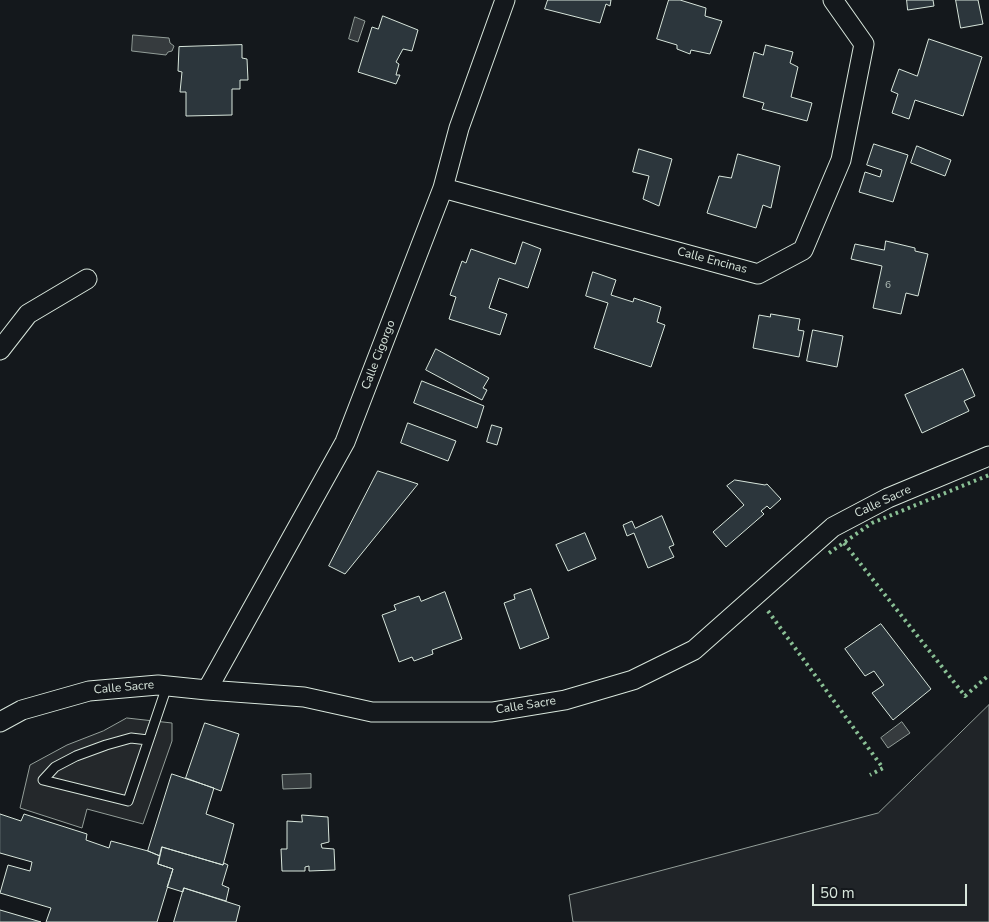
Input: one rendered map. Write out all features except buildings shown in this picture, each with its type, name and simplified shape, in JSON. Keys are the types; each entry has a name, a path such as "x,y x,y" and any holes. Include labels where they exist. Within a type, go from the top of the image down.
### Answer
{"street":[{"name":"Calle Cigorgo","path":"207,690 345,442 443,188 459,128 505,0"},
{"name":"Calle Encinas","path":"443,188 758,274 803,250 841,160 864,44 834,0"},
{"path":"0,350 28,314 87,279"},
{"name":"Calle Sacre","path":"0,722 22,710 89,691 158,685 304,697 372,712 492,712 565,700 633,680 694,650 833,527 888,498 989,456"}],"lane":[{"path":"148,740 131,738 76,756 55,767 43,780 128,801 167,686"}],"shaded area":[{"path":"355,17 365,21 358,42 349,39"},
{"path":"133,35 169,38 170,43 174,46 172,51 166,55 132,51"},
{"path":"989,705 989,922 573,922 569,895 878,813"},
{"path":"127,718 172,723 172,741 143,824 87,809 82,828 20,808 30,765 67,745 103,731"},
{"path":"902,722 910,733 888,748 881,738"},
{"path":"311,774 311,788 283,789 282,775"}],"hedge":[{"path":"829,553 872,523 989,475"},
{"path":"844,543 965,696 989,675"},
{"path":"768,611 883,768 870,775"}]}
